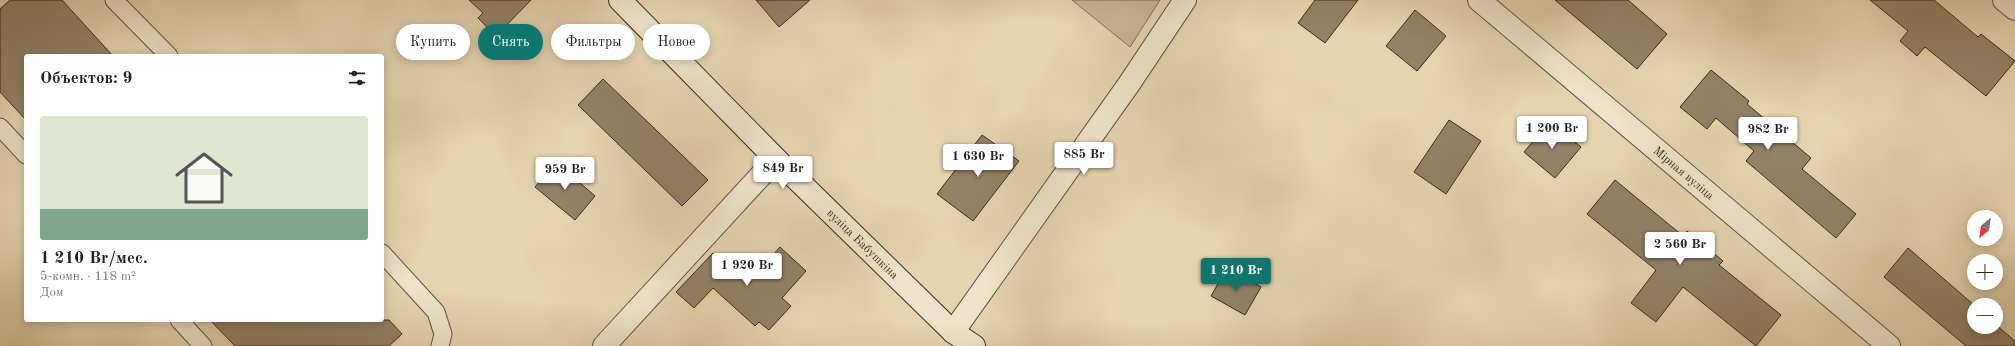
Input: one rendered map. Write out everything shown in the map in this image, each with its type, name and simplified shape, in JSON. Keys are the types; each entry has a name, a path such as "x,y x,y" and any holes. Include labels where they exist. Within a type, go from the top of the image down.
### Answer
{"street":[{"name":"вуліца Бабушкіна","path":"620,0 776,160 953,332 974,346"},
{"path":"953,332 1129,84 1185,0"},
{"name":"Мірная вуліца","path":"1479,0 1889,346"},
{"path":"2004,0 2015,9"},
{"path":"604,346 776,160"}],"lane":[{"path":"114,0 166,54"},
{"path":"0,127 24,153"},
{"path":"384,255 436,312 444,334 440,346"},
{"path":"181,322 204,346"}],"shaded area":[{"path":"1072,0 1160,0 1130,47"}],"building":[{"path":"10,0 62,0 111,54 24,54 24,118 0,92 0,9"},
{"path":"469,0 531,0 508,24 484,24 478,18 483,13"},
{"path":"756,0 810,0 779,27"},
{"path":"1315,0 1358,0 1325,43 1298,23"},
{"path":"1555,0 1628,0 1667,34 1637,69"},
{"path":"1870,0 1934,0 1978,37 1981,34 2015,61 1986,96 1925,47 1917,56 1900,41 1908,31"},
{"path":"1415,10 1446,36 1417,71 1386,46"},
{"path":"1711,70 1749,101 1747,104 1811,158 1802,169 1856,214 1836,238 1746,161 1754,151 1716,118 1707,129 1680,107"},
{"path":"603,79 708,180 682,206 578,105"},
{"path":"1449,120 1481,141 1446,194 1414,172"},
{"path":"1550,121 1581,147 1555,178 1524,152"},
{"path":"982,135 1019,161 973,221 937,194"},
{"path":"556,162 595,196 575,220 535,187"},
{"path":"1615,180 1683,236 1687,231 1723,261 1719,265 1781,315 1756,346 1683,287 1656,322 1631,303 1656,270 1587,214"},
{"path":"780,247 806,271 782,298 791,306 769,330 759,322 755,326 713,288 694,308 676,292 713,253 733,272 744,261 757,273"},
{"path":"1908,248 1967,299 1967,334 2003,334 2003,331 2015,341 2015,346 1966,346 1884,277"},
{"path":"1227,268 1261,287 1245,315 1211,296"},
{"path":"384,320 389,320 402,334 389,346 235,346 212,322 384,322"}]}
